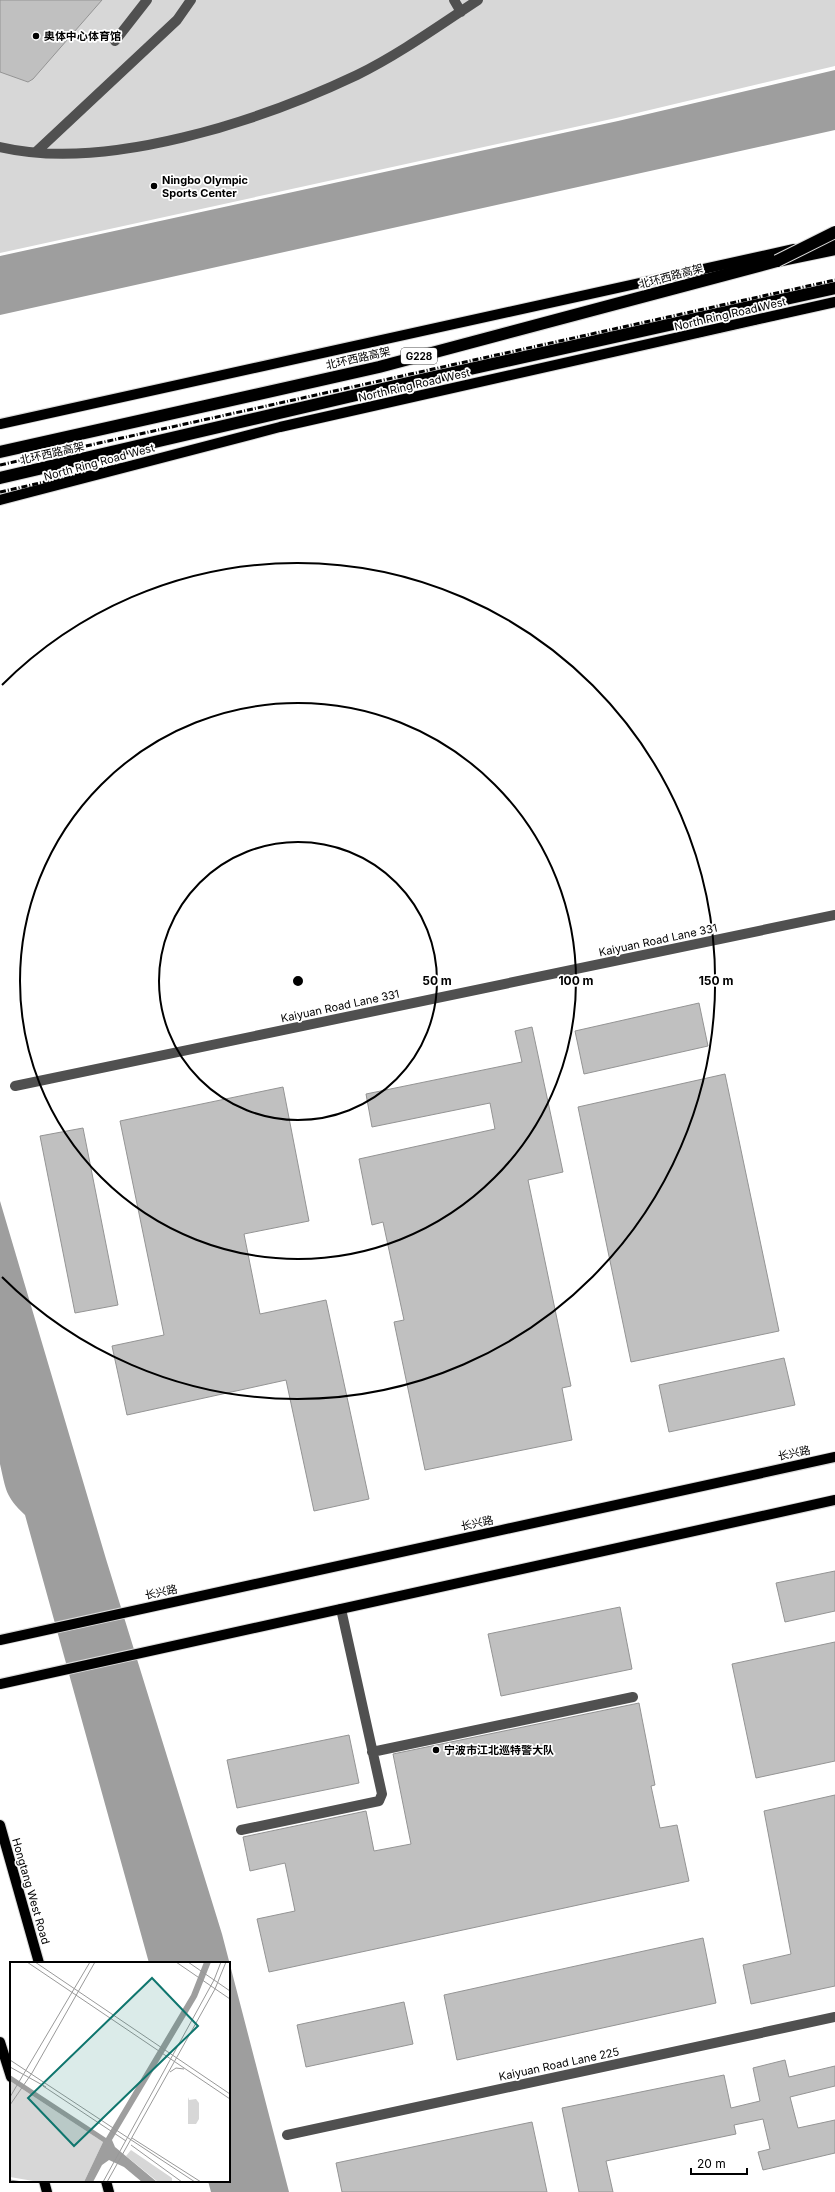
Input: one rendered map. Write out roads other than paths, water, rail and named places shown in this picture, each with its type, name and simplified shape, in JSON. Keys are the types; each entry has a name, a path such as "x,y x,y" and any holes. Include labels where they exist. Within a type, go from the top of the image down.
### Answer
{"highway":[{"path":"777,261 835,232"},
{"name":"北环西路高架","path":"0,452 379,367 777,261 835,249"},
{"name":"北环西路高架","path":"0,478 425,379 835,288"}],"main road":[{"path":"0,424 835,240"},
{"name":"North Ring Road West","path":"0,500 280,427 835,302"},
{"name":"长兴路","path":"0,1640 835,1456"},
{"path":"0,1684 835,1500"},
{"name":"Hongtang West Road","path":"0,1825 39,1962"},
{"path":"0,2042 10,2074"},
{"path":"44,2182 47,2192"},
{"path":"106,2182 109,2192"}],"street":[{"path":"115,41 147,0"},
{"path":"36,152 177,20 191,0"},
{"path":"454,0 461,12"},
{"path":"0,147 19,152 82,154 139,146 213,130 288,105 358,74 461,12 478,0"},
{"name":"Kaiyuan Road Lane 331","path":"15,1086 835,915"},
{"path":"241,1830 379,1802 382,1794 341,1609"},
{"path":"372,1752 633,1697"},
{"name":"Kaiyuan Road Lane 225","path":"287,2135 835,2017"}],"railway":[{"path":"0,465 835,280"},
{"path":"0,492 835,305"}],"place":[{"name":"奥体中心体育馆","path":"36,36"},
{"name":"Ningbo Olympic Sports Center","path":"154,186"},
{"name":"宁波市江北巡特警大队","path":"436,1750"}]}
